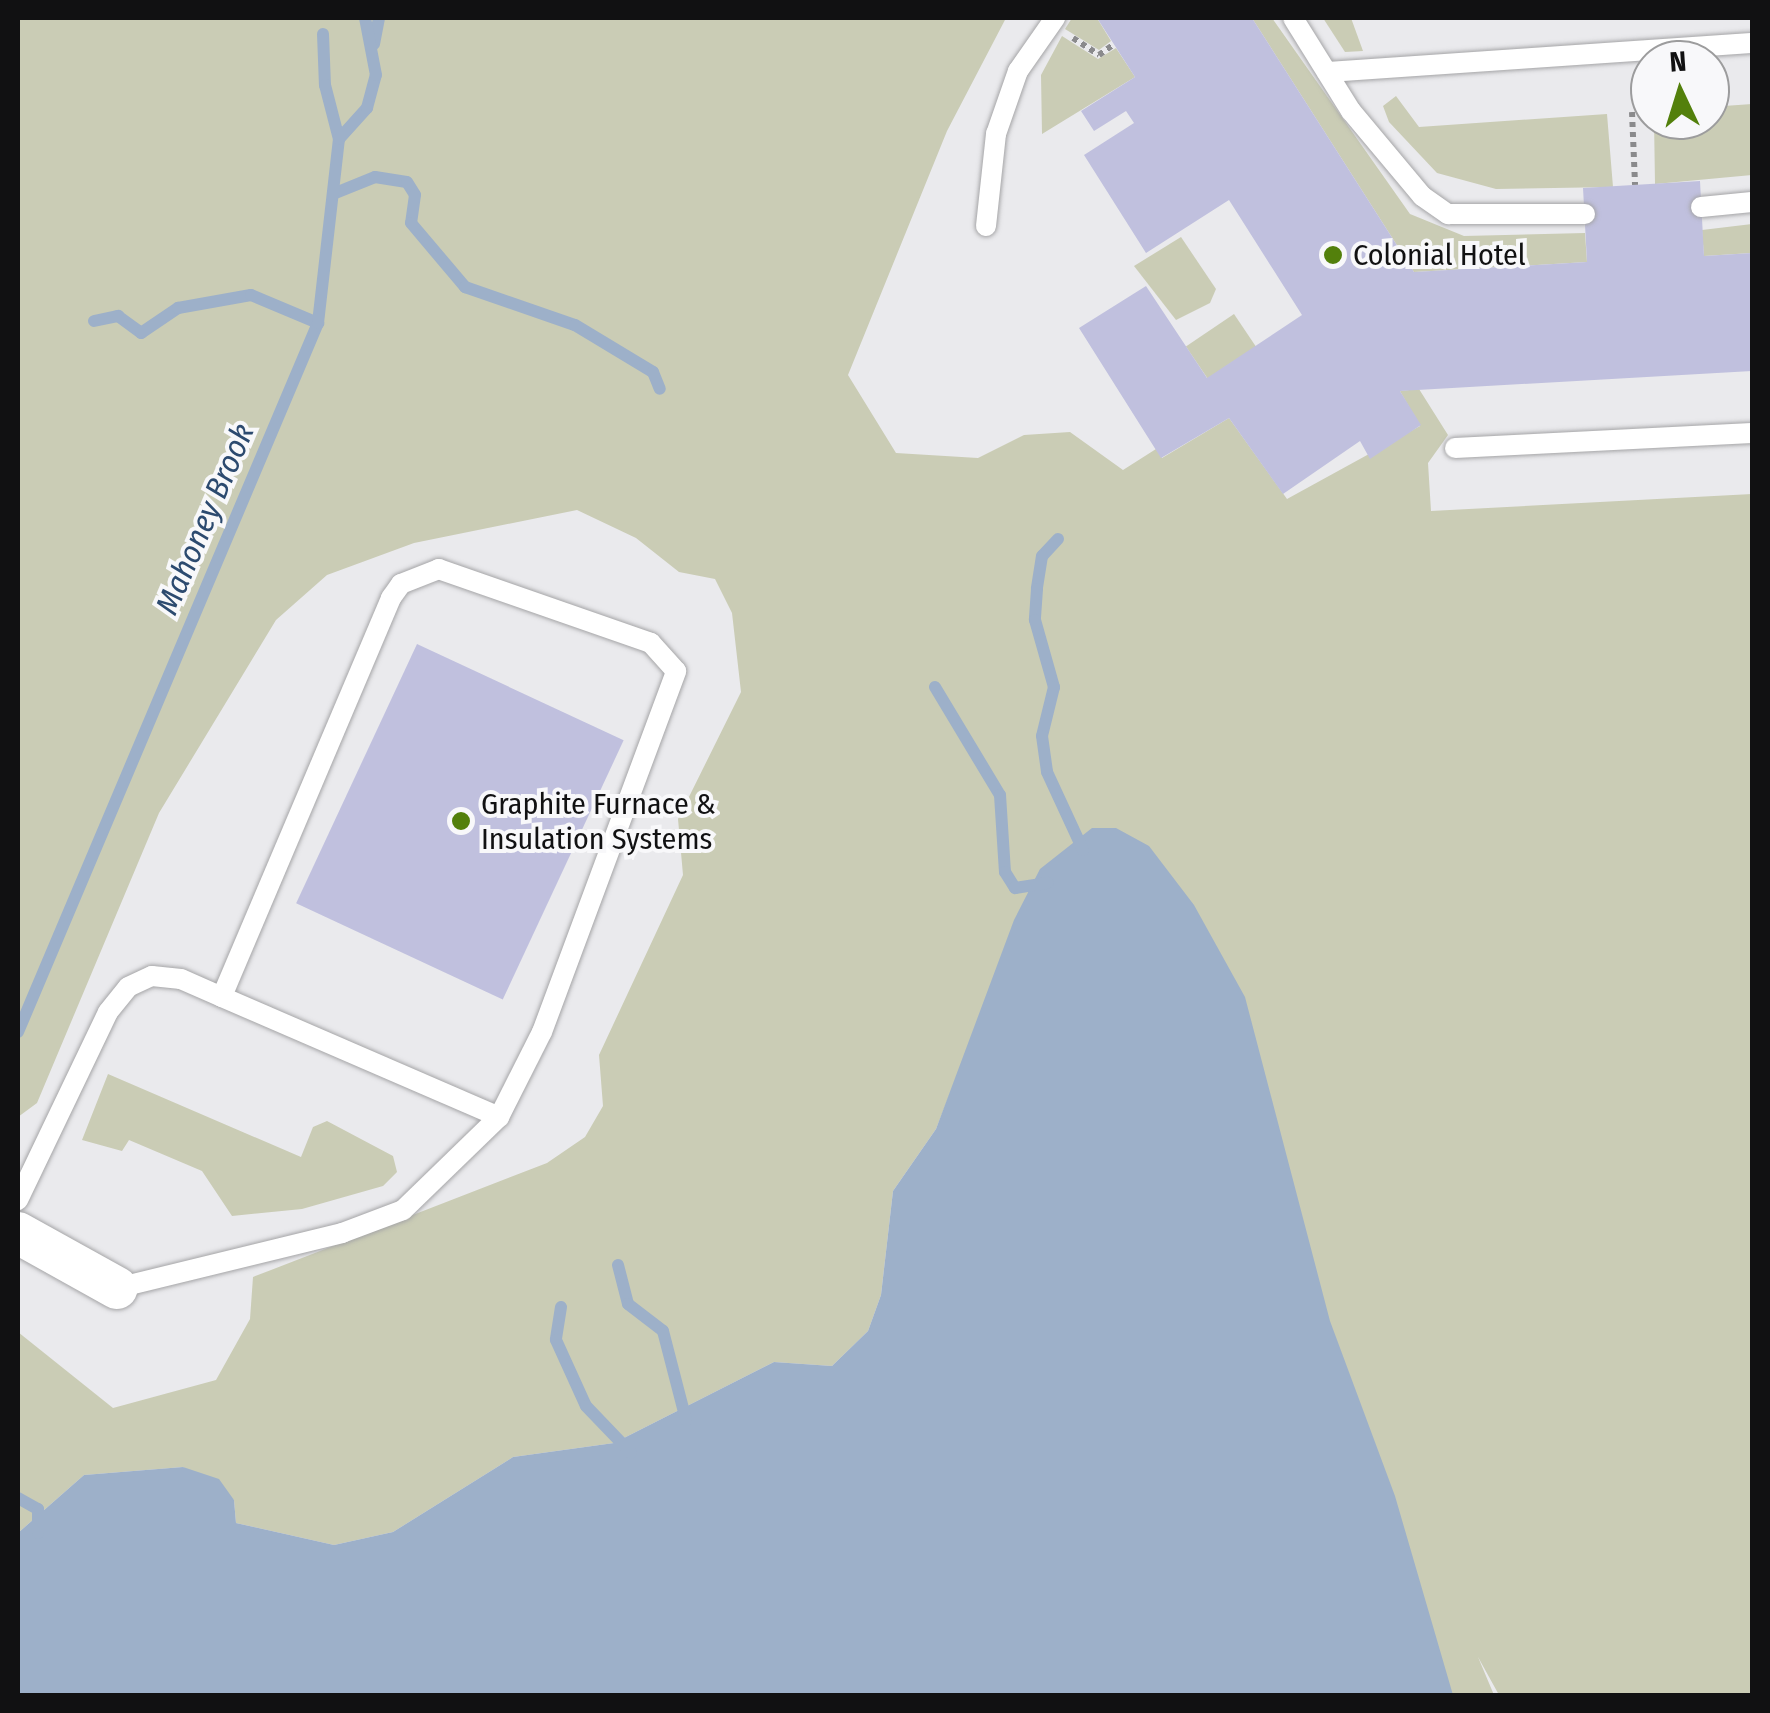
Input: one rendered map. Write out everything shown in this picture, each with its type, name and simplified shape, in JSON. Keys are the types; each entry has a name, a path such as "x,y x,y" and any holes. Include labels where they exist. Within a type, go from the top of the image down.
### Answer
{"street":[{"path":"18,1232 117,1288"}],"lane":[{"path":"1293,18 1378,148 1448,214 1584,214"},
{"path":"986,226 996,134 1018,71 1052,20"},
{"path":"1327,72 1752,43"},
{"path":"1701,207 1752,202"},
{"path":"1455,448 1752,433"},
{"path":"117,1288 342,1233 403,1210 499,1117 542,1032 672,694 676,671 652,643 463,572 439,569 402,584 222,998"},
{"path":"18,1200 108,1012 128,987 152,976 181,979 499,1117"}],"path":[{"path":"1052,20 1099,55 1114,44"},
{"path":"1634,140 1636,185"}],"green space":[{"path":"18,18 1006,18 947,131 848,375 896,453 978,458 1024,435 1070,432 1123,470 1156,449 1162,458 1229,418 1287,499 1420,426 1400,391 1419,389 1448,435 1428,463 1431,511 1752,494 1752,1695 1499,1695 1478,1657 1494,1695 1381,1695 965,1055 936,1129 893,1191 881,1295 868,1331 832,1366 774,1362 614,1443 513,1457 393,1532 334,1545 236,1523 234,1500 183,1467 84,1475 18,1533 18,1332 113,1408 216,1380 250,1319 253,1277 547,1163 585,1137 603,1106 599,1055 683,875 678,819 741,692 732,613 715,579 679,572 636,538 577,510 414,543 327,575 276,620 159,813 37,1103 18,1117"},
{"path":"1072,18 1097,18 1111,41 1099,50 1065,29"},
{"path":"1252,18 1272,18 1410,214 1464,236 1585,233 1587,262 1414,272"},
{"path":"1323,18 1351,18 1363,51 1345,52"},
{"path":"1062,36 1098,59 1116,48 1135,77 1042,134 1041,75"},
{"path":"1396,96 1419,127 1607,114 1613,187 1496,189 1437,173 1389,122 1383,106"},
{"path":"1752,104 1752,175 1655,184 1654,140 1730,140 1730,106"},
{"path":"1752,224 1752,253 1704,256 1702,230"},
{"path":"1181,237 1216,289 1210,303 1176,320 1134,266"},
{"path":"1234,314 1256,347 1208,380 1186,346"},
{"path":"108,1074 301,1157 313,1127 327,1121 393,1156 397,1172 383,1186 302,1209 232,1216 202,1171 129,1140 122,1151 82,1140"}],"water":[{"path":"1092,828 1116,828 1149,846 1194,905 1245,997 1330,1321 1395,1496 1453,1695 18,1695 18,1533 84,1475 183,1467 219,1479 234,1500 236,1523 334,1545 393,1532 513,1457 614,1443 774,1362 832,1366 868,1331 881,1295 893,1191 936,1129 1014,920 1040,869"}],"building":[{"name":"Colonial Hotel","path":"1097,18 1252,18 1414,272 1587,262 1583,188 1700,181 1704,256 1752,253 1752,371 1400,391 1421,425 1370,459 1360,441 1283,494 1229,418 1161,458 1079,328 1146,286 1207,378 1302,315 1229,200 1146,253 1084,155 1134,123 1126,111 1094,131 1081,111 1135,77"},
{"name":"Graphite Furnace & Insulation Systems","path":"417,644 624,740 503,1000 296,903"}],"waterway":[{"name":"Mahoney Brook","path":"18,1032 318,323 339,139 367,108 376,75 365,18"},
{"path":"374,44 379,18"},
{"path":"323,34 325,85 339,139"},
{"path":"333,194 375,177 407,182 415,195 411,223 465,287 575,325 653,372 660,389"},
{"path":"94,321 118,316 141,333 178,308 251,295 318,323"},
{"path":"1058,539 1042,556 1037,589 1035,620 1054,687 1042,736 1047,772 1083,850"},
{"path":"935,687 1000,795 1005,872 1015,888 1048,883"},
{"path":"618,1265 628,1304 663,1331 686,1420"},
{"path":"561,1307 556,1340 586,1406 631,1453"},
{"path":"18,1498 38,1509 38,1533"}],"place":[{"name":"Colonial Hotel","path":"1333,255"},
{"name":"Graphite Furnace & Insulation Systems","path":"461,821"}]}
